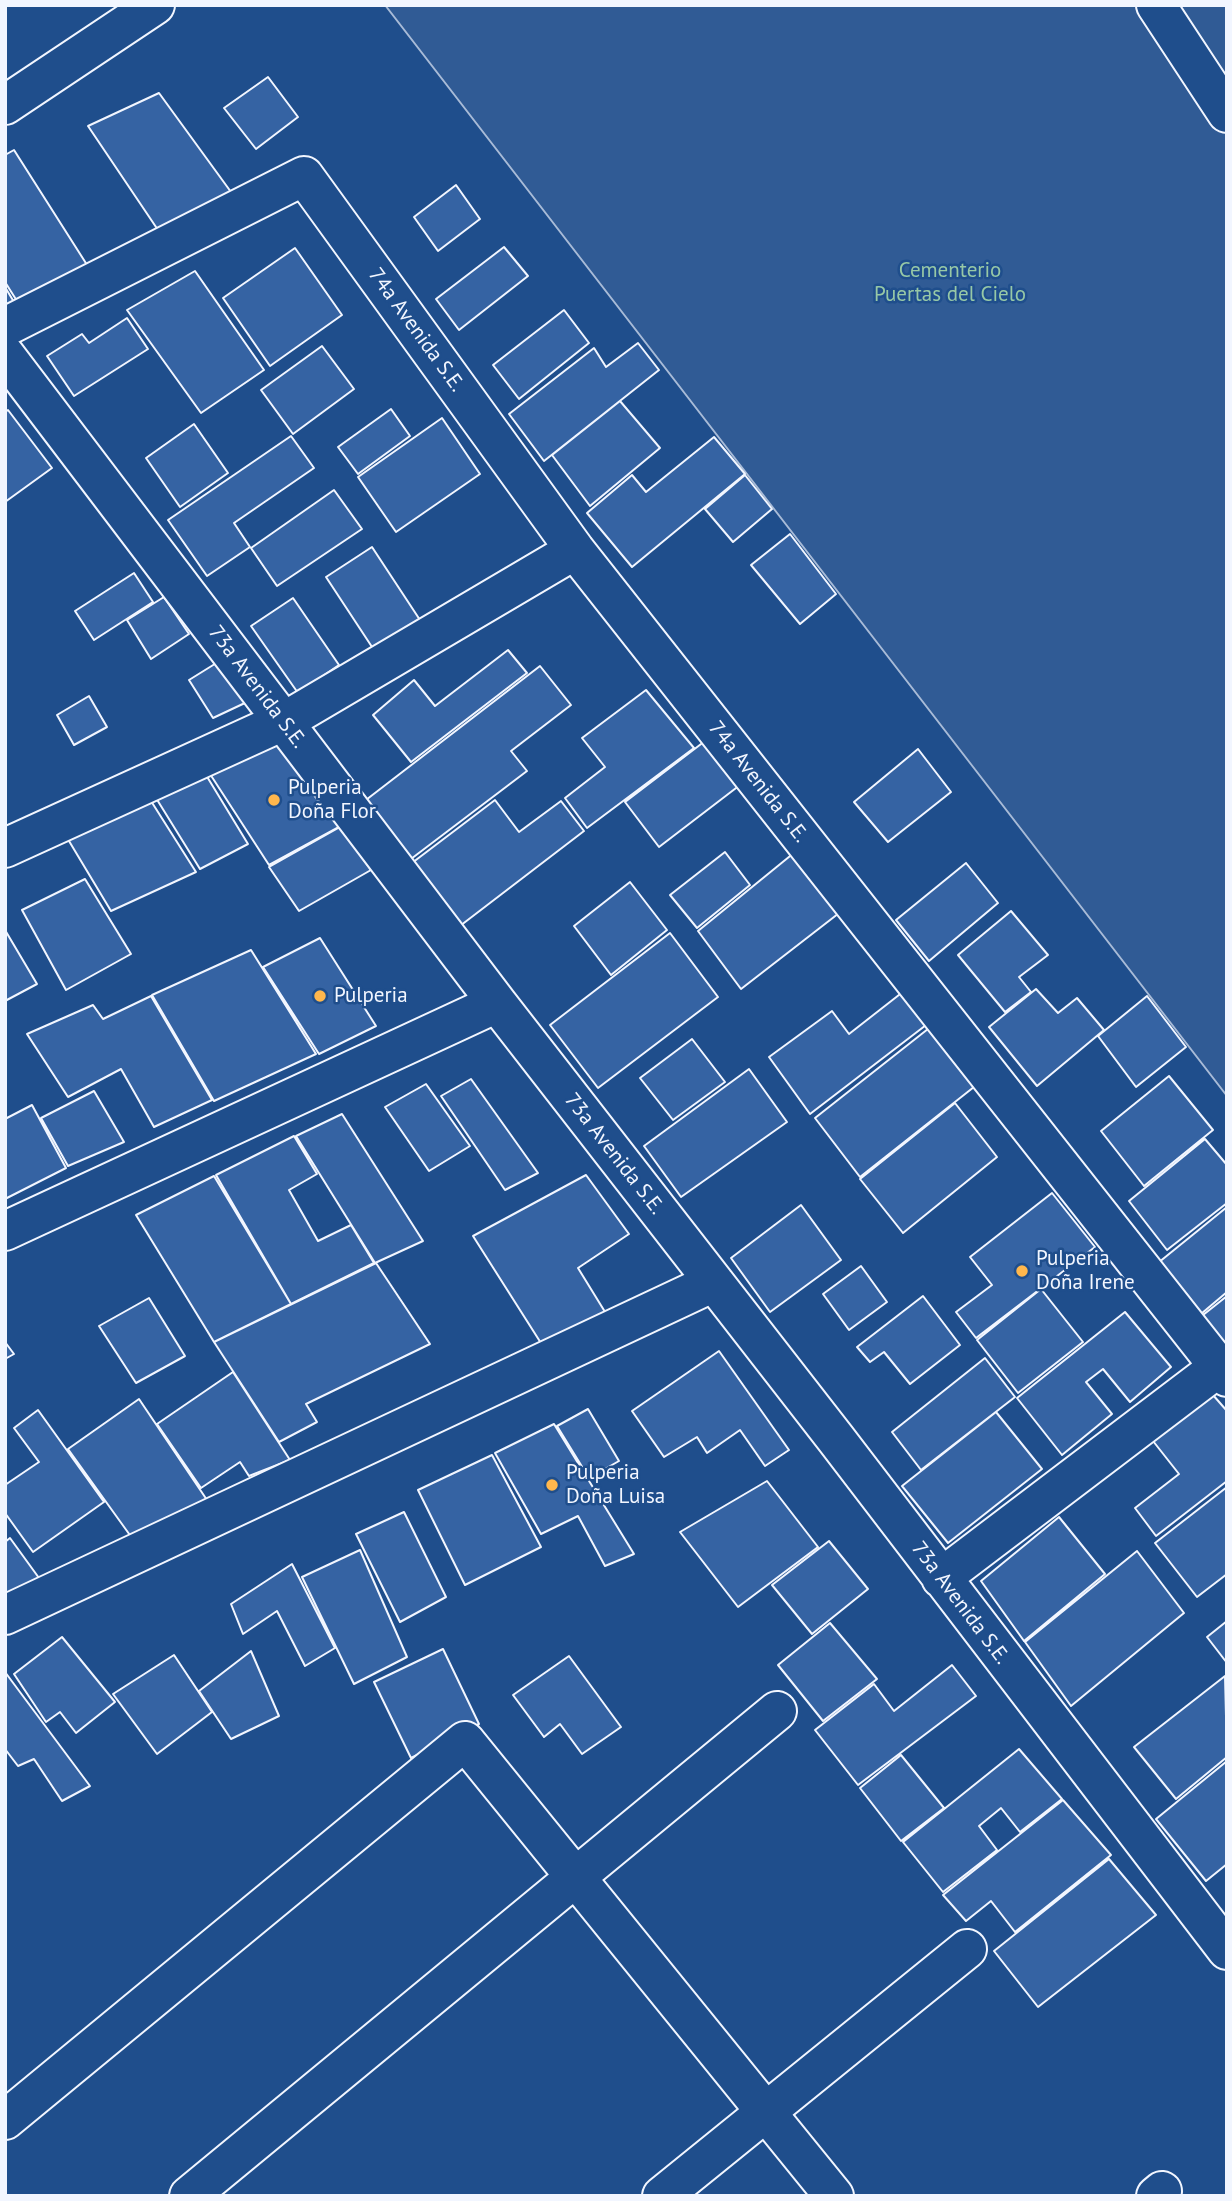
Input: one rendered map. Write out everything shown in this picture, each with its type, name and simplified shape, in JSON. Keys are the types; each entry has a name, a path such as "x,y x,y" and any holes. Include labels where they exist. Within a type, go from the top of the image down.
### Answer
{"street":[{"path":"5,105 155,5"},
{"path":"1156,5 1227,113"},
{"name":"74a Avenida S.E.","path":"5,327 304,176 575,550 1223,1372"},
{"name":"73a Avenida S.E.","path":"5,355 497,1003 1227,1950"},
{"path":"5,848 284,721 575,550"},
{"path":"5,1231 497,1003"},
{"path":"5,1615 714,1282"},
{"path":"941,1578 1223,1372"},
{"path":"189,2196 777,1711"},
{"path":"5,2120 465,1741 834,2196"},
{"path":"662,2196 967,1949"}],"shaded area":[{"name":"Cementerio Puertas del Cielo","path":"385,5 1227,5 1227,1096 747,474"}],"building":[{"path":"268,77 298,117 256,149 224,108"},
{"path":"159,93 231,192 158,230 88,126"},
{"path":"14,150 89,268 17,301 5,282 5,155"},
{"path":"456,185 480,219 438,251 414,217"},
{"path":"504,247 528,276 459,330 436,299"},
{"path":"295,248 342,315 270,366 223,298"},
{"path":"195,271 264,370 201,413 127,310"},
{"path":"5,287 14,302 5,305"},
{"path":"564,310 589,343 519,399 493,365"},
{"path":"127,318 148,349 74,396 47,356 82,334 89,343"},
{"path":"638,343 659,370 544,461 509,414 594,348 606,367"},
{"path":"322,346 354,389 293,434 261,390"},
{"path":"620,401 660,448 590,506 552,455"},
{"path":"391,409 410,436 358,474 338,447"},
{"path":"8,410 52,468 5,502 5,412"},
{"path":"442,418 480,474 396,532 358,477"},
{"path":"194,424 228,473 180,507 146,458"},
{"path":"291,436 314,468 234,523 250,547 207,576 168,520"},
{"path":"714,437 745,474 632,567 587,513 632,475 646,492"},
{"path":"745,475 772,509 733,542 705,509"},
{"path":"334,490 362,529 277,586 251,548"},
{"path":"790,534 836,594 800,624 751,565"},
{"path":"372,547 420,620 374,650 326,577"},
{"path":"134,573 153,602 94,640 75,611"},
{"path":"164,597 189,634 151,659 127,620"},
{"path":"293,598 339,665 298,693 251,626"},
{"path":"508,650 527,673 411,762 373,715 414,680 435,706"},
{"path":"218,662 247,702 213,718 189,680"},
{"path":"540,666 571,705 511,751 527,771 407,862 362,803"},
{"path":"646,690 694,748 587,828 565,798 605,767 582,738"},
{"path":"89,696 107,727 74,745 57,715"},
{"name":"Pulperia Doña Flor","path":"279,741 339,827 269,865 210,774"},
{"path":"705,741 740,785 659,847 625,802"},
{"path":"918,749 951,792 888,842 854,802"},
{"path":"206,775 248,844 200,869 156,798"},
{"path":"495,800 519,832 561,801 584,831 456,929 408,866"},
{"path":"151,801 196,872 111,911 66,836"},
{"path":"340,827 371,870 299,911 269,867"},
{"path":"725,852 750,885 697,928 670,895"},
{"path":"795,852 843,910 741,989 698,931"},
{"path":"966,863 998,903 929,961 896,920"},
{"path":"85,879 131,954 66,990 22,910"},
{"path":"630,882 667,930 611,975 574,926"},
{"path":"1011,911 1048,955 1019,977 1031,992 1005,1012 958,955"},
{"path":"5,930 37,984 5,1001"},
{"path":"670,933 718,997 598,1088 550,1025"},
{"name":"Pulperia","path":"320,938 376,1026 319,1054 263,967"},
{"path":"251,950 316,1054 214,1101 152,995"},
{"path":"1036,989 1058,1013 1077,998 1104,1030 1037,1086 989,1027"},
{"path":"904,991 930,1022 810,1114 769,1057 832,1011 849,1034"},
{"path":"151,996 212,1100 154,1127 121,1069 68,1097 27,1034 93,1005 103,1019"},
{"path":"1147,996 1186,1047 1136,1087 1098,1036"},
{"path":"933,1025 979,1083 860,1177 815,1118"},
{"path":"692,1039 725,1082 673,1120 640,1078"},
{"path":"749,1069 787,1122 681,1197 644,1146"},
{"path":"1169,1076 1213,1130 1144,1186 1101,1131"},
{"path":"471,1079 538,1173 505,1190 441,1096"},
{"path":"426,1084 470,1146 429,1171 385,1107"},
{"path":"94,1091 124,1142 68,1166 41,1118"},
{"path":"955,1103 997,1157 903,1233 860,1179"},
{"path":"32,1105 66,1168 5,1199 5,1119"},
{"path":"342,1114 423,1241 375,1263 296,1136"},
{"path":"294,1136 317,1174 289,1190 318,1241 351,1225 374,1263 291,1304 216,1175"},
{"path":"1205,1139 1227,1165 1227,1203 1167,1250 1129,1201"},
{"path":"586,1175 629,1234 578,1268 610,1320 546,1351 473,1236"},
{"path":"214,1176 291,1304 214,1342 136,1215"},
{"name":"Pulperia Doña Irene","path":"1052,1193 1095,1247 976,1338 956,1312 992,1285 970,1257"},
{"path":"801,1205 841,1260 770,1312 731,1258"},
{"path":"1227,1207 1227,1292 1195,1319 1153,1267"},
{"path":"376,1263 430,1344 306,1404 317,1422 279,1442 214,1342"},
{"path":"861,1266 887,1302 849,1330 823,1294"},
{"path":"1041,1289 1083,1342 1018,1393 977,1340"},
{"path":"923,1296 960,1345 910,1384 884,1352 870,1362 857,1347"},
{"path":"1227,1296 1227,1354 1198,1319"},
{"path":"149,1298 185,1356 136,1383 99,1326"},
{"path":"1125,1312 1171,1367 1130,1402 1103,1369 1086,1382 1112,1414 1062,1455 1017,1398"},
{"path":"5,1342 14,1354 5,1359"},
{"path":"719,1351 789,1450 765,1466 740,1430 707,1453 697,1437 664,1457 632,1411"},
{"path":"985,1358 1015,1397 921,1470 892,1432"},
{"path":"233,1372 290,1460 249,1476 240,1462 201,1488 157,1424"},
{"path":"1213,1395 1227,1411 1227,1481 1156,1536 1135,1508 1179,1474 1153,1441"},
{"path":"139,1399 207,1500 132,1538 68,1449"},
{"path":"588,1409 619,1461 589,1478 557,1426"},
{"path":"38,1410 104,1502 33,1552 5,1513 5,1485 39,1462 14,1428"},
{"path":"996,1412 1042,1469 948,1543 902,1486"},
{"name":"Pulperia Doña Luisa","path":"554,1424 634,1554 605,1566 578,1516 541,1534 495,1453"},
{"path":"492,1455 541,1547 465,1585 418,1490"},
{"path":"767,1481 818,1547 738,1607 680,1532"},
{"path":"1227,1487 1227,1574 1197,1597 1155,1543"},
{"path":"404,1512 446,1597 400,1622 356,1534"},
{"path":"1059,1517 1105,1574 1024,1641 981,1581"},
{"path":"10,1538 39,1578 5,1595 5,1542"},
{"path":"829,1541 868,1589 812,1634 772,1585"},
{"path":"360,1550 407,1657 354,1684 302,1577"},
{"path":"1137,1551 1184,1613 1071,1706 1025,1642"},
{"path":"292,1564 335,1648 305,1666 277,1611 243,1634 231,1604"},
{"path":"1227,1621 1227,1663 1207,1637"},
{"path":"830,1623 877,1679 823,1721 778,1665"},
{"path":"62,1637 115,1702 76,1733 60,1712 46,1722 14,1674"},
{"path":"443,1649 479,1724 411,1758 374,1682"},
{"path":"251,1651 279,1716 231,1739 199,1691"},
{"path":"174,1655 212,1712 157,1754 113,1694"},
{"path":"569,1656 621,1727 582,1754 560,1724 544,1737 513,1695"},
{"path":"952,1665 976,1696 858,1785 815,1730 874,1684 894,1711"},
{"path":"5,1672 90,1786 62,1801 34,1759 18,1766 5,1749"},
{"path":"1225,1676 1227,1757 1176,1799 1134,1747"},
{"path":"1019,1749 1062,1799 1020,1832 1001,1808 979,1826 997,1850 943,1892 903,1842"},
{"path":"901,1755 944,1808 901,1841 860,1788"},
{"path":"1227,1761 1227,1864 1206,1881 1156,1819"},
{"path":"1063,1800 1111,1855 1015,1932 991,1901 966,1921 943,1895"},
{"path":"1109,1859 1156,1915 1038,2007 994,1951"}],"place":[{"name":"Pulperia Doña Flor","path":"274,800"},
{"name":"Pulperia","path":"320,996"},
{"name":"Pulperia Doña Irene","path":"1022,1271"},
{"name":"Pulperia Doña Luisa","path":"552,1485"}]}
